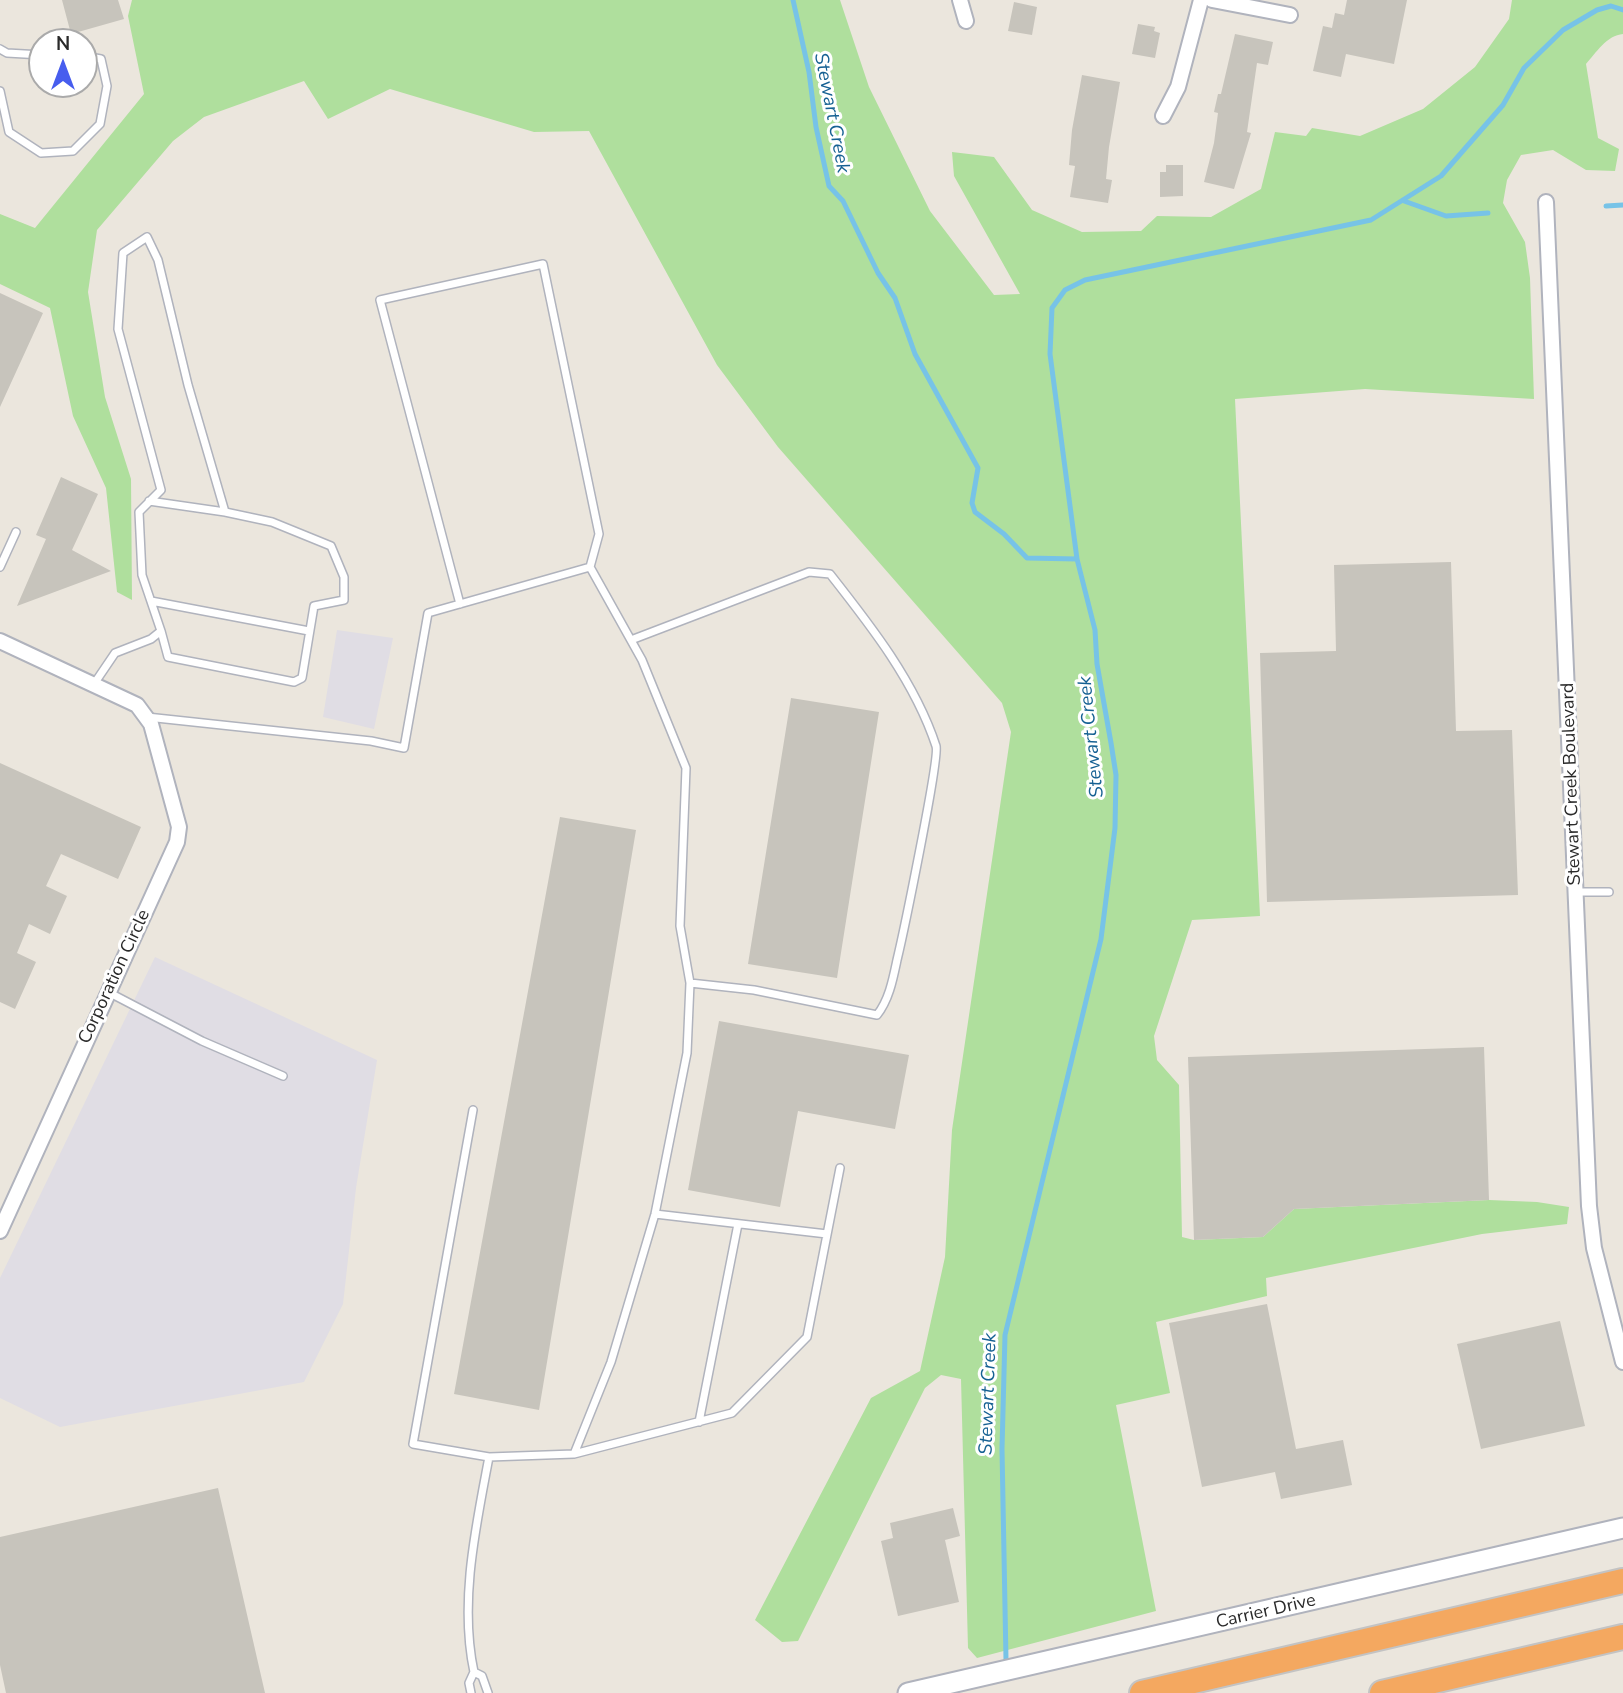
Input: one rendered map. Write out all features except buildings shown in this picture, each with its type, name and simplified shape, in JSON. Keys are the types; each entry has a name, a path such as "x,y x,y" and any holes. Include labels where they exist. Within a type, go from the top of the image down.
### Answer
{"highway":[{"path":"1142,1693 1623,1581"},
{"path":"1382,1693 1623,1637"}],"street":[{"path":"960,0 966,21"},
{"path":"1163,116 1178,87 1201,0"},
{"path":"1212,0 1290,15"},
{"name":"Stewart Creek Boulevard","path":"1546,202 1589,1206 1594,1248 1623,1362"},
{"path":"0,641 137,705 147,717"},
{"name":"Corporation Circle","path":"0,1231 177,842 179,827 147,717"},
{"name":"Carrier Drive","path":"908,1693 1623,1528"}],"lane":[{"path":"0,49 7,53 28,54"},
{"path":"0,91 9,132 41,153 73,151 100,124 107,86 98,59"},
{"path":"149,501 272,522 331,546 344,577 344,600 314,606 302,678 294,682 168,657 142,575 139,512 149,501 161,490 118,328 123,253 147,237 158,260 188,385 225,512"},
{"path":"460,604 380,300 543,264 599,534 590,567 642,660 686,768 680,926 691,983 687,1053 655,1214 611,1362 574,1454"},
{"path":"0,567 16,532"},
{"path":"147,717 371,741 404,748 428,613 590,567"},
{"path":"631,640 809,572 830,574 878,634 912,694 938,748 897,960 885,1005 877,1015 754,990 691,983"},
{"path":"151,601 309,631"},
{"path":"94,684 116,653 150,639 161,631"},
{"path":"1577,892 1609,892"},
{"path":"107,991 202,1041 282,1076"},
{"path":"473,1110 413,1444 489,1457 574,1454 732,1413 807,1336 840,1168"},
{"path":"655,1214 827,1234"},
{"path":"699,1422 738,1224"},
{"path":"471,1693 469,1683 474,1672 467,1640 472,1563 489,1457"},
{"path":"474,1672 481,1676 488,1693"}],"shaded area":[{"path":"337,630 393,638 374,729 323,717"},
{"path":"155,957 377,1060 356,1188 343,1304 304,1382 60,1427 0,1398 0,1278"}],"green space":[{"path":"132,0 840,0 869,87 930,211 994,295 1020,294 954,176 952,152 994,157 1032,210 1082,232 1141,231 1157,216 1211,217 1261,189 1275,132 1306,136 1312,128 1360,136 1423,109 1475,67 1509,19 1512,0 1623,0 1623,34 1607,41 1586,64 1598,138 1619,149 1615,171 1586,170 1553,150 1521,155 1507,180 1503,203 1525,242 1530,278 1534,399 1365,389 1235,399 1260,916 1192,920 1154,1036 1157,1060 1179,1085 1182,1237 1194,1240 1263,1237 1294,1209 1489,1200 1537,1202 1569,1207 1567,1224 1482,1234 1266,1278 1267,1296 1156,1322 1170,1393 1116,1405 1156,1611 977,1658 968,1648 961,1379 941,1375 925,1388 798,1641 782,1642 755,1620 871,1398 920,1371 945,1257 952,1130 1011,732 1002,703 778,447 717,365 589,131 534,132 390,89 328,119 304,81 204,117 173,141 97,230 88,292 105,397 131,479 132,600 117,592 106,488 73,416 50,308 0,284 0,214 35,228 144,94 128,16"}],"waterway":[{"name":"Stewart Creek","path":"793,0 829,186 843,201 878,273 895,298 915,354 978,468 972,503 975,512 1004,534 1027,558 1077,559"},
{"name":"Stewart Creek","path":"1006,1660 1002,1449 1005,1335 1101,939 1115,828 1116,775 1097,664 1095,630 1077,559 1050,354 1052,308 1065,290 1085,280 1371,220 1441,176 1503,105 1524,68 1563,30 1597,10 1611,6 1623,10"},
{"path":"1404,201 1446,216 1488,213"},
{"path":"1606,206 1623,205"}]}
